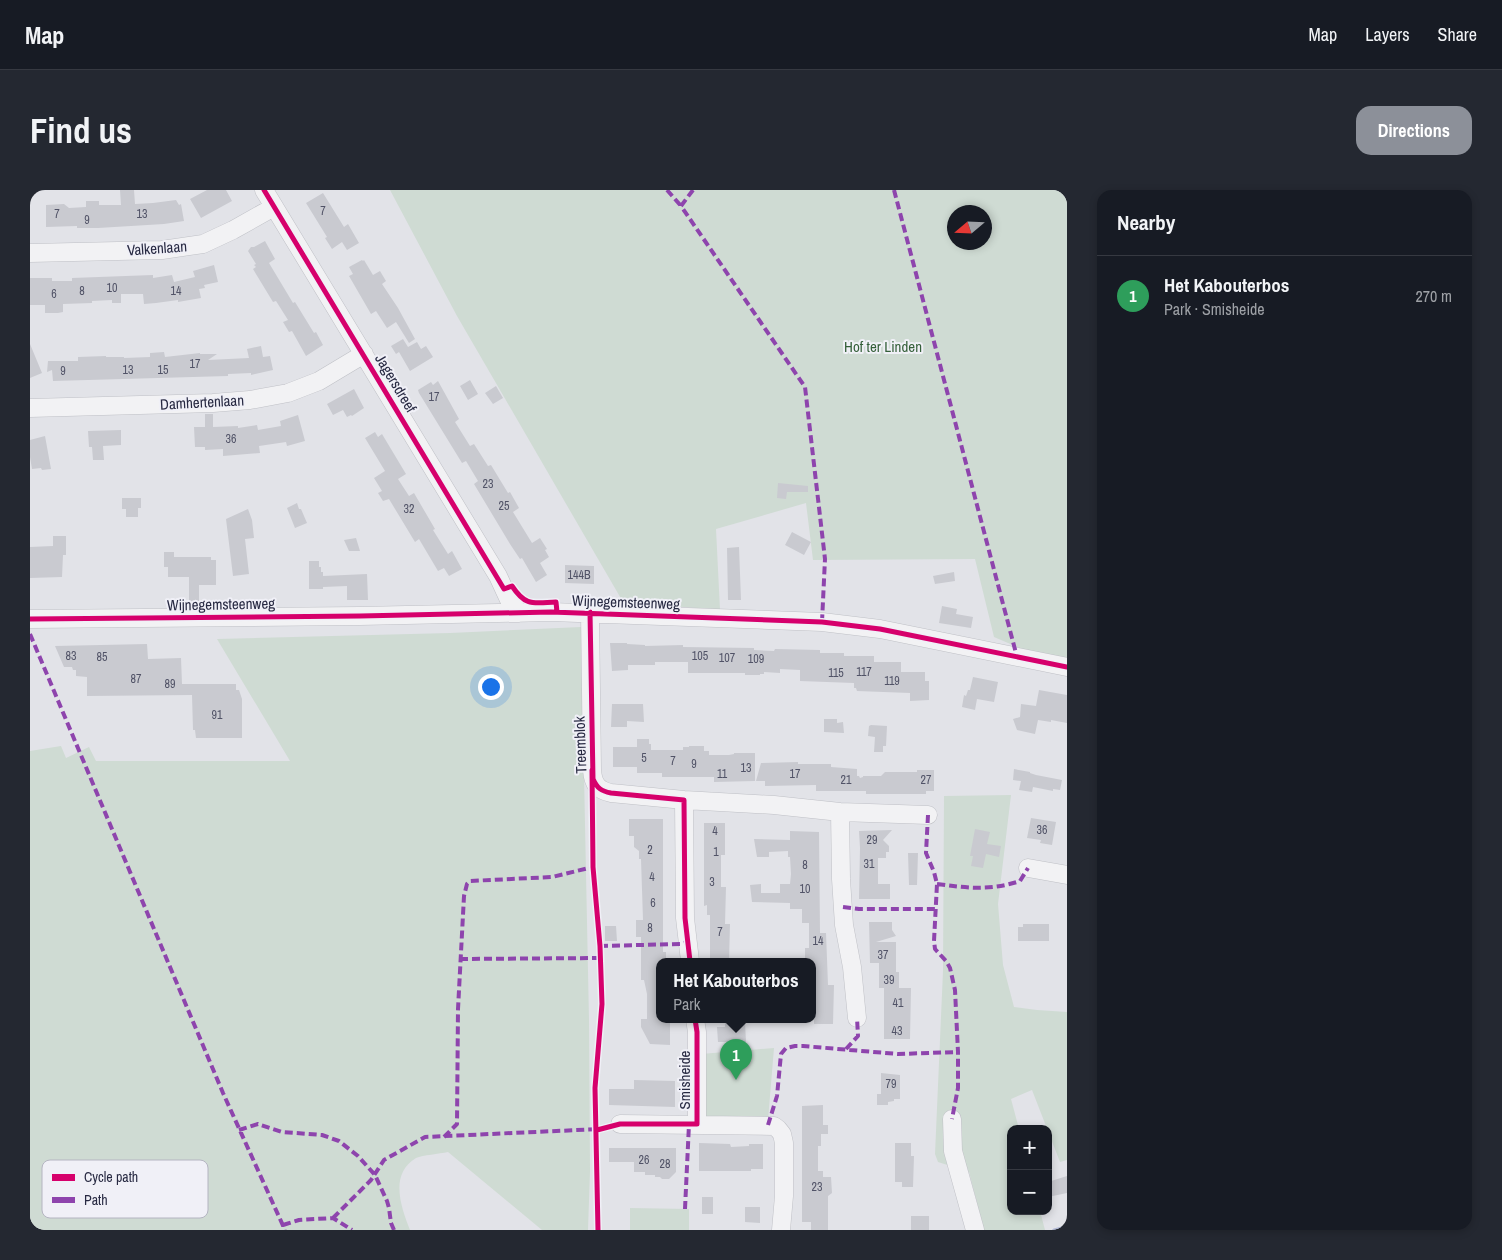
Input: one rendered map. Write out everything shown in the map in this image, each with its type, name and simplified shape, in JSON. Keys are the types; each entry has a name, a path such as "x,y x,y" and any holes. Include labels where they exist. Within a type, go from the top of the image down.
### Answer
{"street":[{"name":"Jagersdreef","path":"264,190 498,576 510,602 519,613"},
{"name":"Valkenlaan","path":"30,253 162,250 203,244 274,207"},
{"name":"Damhertenlaan","path":"30,408 213,403 250,400 288,393 319,381 364,354"},
{"name":"Wijnegemsteenweg","path":"30,620 590,612 822,622 880,629 1067,667"},
{"name":"Treemblok","path":"590,612 592,770 595,784 598,788 611,794 684,800 774,805 840,812 928,815"},
{"path":"684,800 685,918 690,958"},
{"path":"840,812 840,879 844,925 852,967 858,1018"},
{"path":"1028,868 1067,875"},
{"name":"Smisheide","path":"695,1023 697,1124"},
{"path":"952,1119 953,1151 975,1230"},
{"name":"Smisheide","path":"620,1124 774,1126 782,1134 784,1143 784,1196 781,1230"}],"green space":[{"name":"Hof ter Linden","path":"390,190 1067,190 1067,662 1038,656 994,637 975,559 813,560 806,503 716,529 720,610 623,602 457,316"},
{"path":"581,627 589,1020 590,1171 588,1230 542,1230 448,1152 416,1158 402,1173 400,1182 401,1201 410,1230 30,1230 30,751 61,746 66,758 89,747 96,761 290,761 217,639 450,633"},
{"path":"1011,795 998,904 1003,965 1014,1007 1067,1012 1067,1160 1060,1162 1052,1141 1052,1125 1046,1125 1032,1090 1011,1099 1018,1125 1007,1125 1007,1215 1041,1215 1045,1230 984,1230 969,1172 938,1162 935,1154 943,971 944,796"},
{"path":"774,1048 768,1120 704,1117 701,1054"},
{"path":"630,1208 689,1209 689,1230 630,1230"}],"building":[{"path":"120,190 134,190 135,204 176,200 179,205 181,204 184,221 98,228 77,228 77,226 46,227 46,205 64,204 69,208 86,207 86,201 99,201 99,205 121,205"},
{"path":"207,190 226,190 232,201 201,218 190,199"},
{"path":"323,193 344,227 348,224 359,243 347,250 342,242 332,249 325,238 327,237 306,203"},
{"path":"265,241 275,259 269,263 293,303 295,302 323,345 306,356 292,331 289,332 283,322 288,320 276,301 273,302 253,269 256,267 254,265 256,264 248,251 251,247"},
{"path":"364,260 373,275 380,271 386,281 382,284 415,339 409,343 396,322 387,328 376,311 371,314 349,276 353,274 349,267"},
{"path":"214,265 218,282 204,285 205,288 199,289 201,298 178,302 178,300 144,304 143,294 121,294 121,303 112,303 112,300 63,304 63,312 58,313 45,313 45,305 30,305 30,278 52,278 52,281 72,281 72,278 153,275 153,278 172,275 174,282 195,277 193,271"},
{"path":"403,339 408,347 417,342 421,349 426,346 433,357 410,371 399,352 396,354 391,346"},
{"path":"30,344 42,373 30,378"},
{"path":"261,346 263,357 270,356 273,370 251,375 251,373 228,374 228,376 53,381 52,370 47,372 48,361 78,361 78,357 150,357 150,353 164,352 165,357 200,353 217,354 208,360 249,358 247,349"},
{"path":"470,380 478,394 468,400 460,386"},
{"path":"438,381 459,419 455,422 470,446 474,444 488,466 491,465 508,493 510,492 519,508 513,512 532,543 540,538 547,549 545,550 549,557 540,563 547,575 536,582 522,558 520,559 510,544 474,484 478,481 466,461 462,463 419,393 418,390 431,382 433,385"},
{"path":"496,386 503,398 493,404 485,393"},
{"path":"354,389 364,408 352,416 347,417 343,410 333,415 327,404"},
{"path":"205,414 213,414 213,427 238,426 238,428 257,425 258,430 281,426 280,421 298,415 305,441 287,446 286,442 259,446 260,453 223,456 223,449 205,450 205,447 195,447 194,427 205,427"},
{"path":"121,430 121,445 103,446 104,460 93,460 92,447 89,447 88,431"},
{"path":"375,432 378,437 382,434 406,474 398,479 409,496 414,493 448,554 452,551 462,569 449,576 444,568 438,571 419,539 415,542 389,499 383,501 378,493 382,491 374,478 385,471 365,438"},
{"path":"45,436 51,469 32,469 30,440"},
{"path":"778,483 808,486 808,492 787,492 786,499 777,498"},
{"path":"122,498 141,498 141,508 138,508 138,517 126,517 126,509 122,509"},
{"path":"297,503 307,523 295,528 287,508"},
{"path":"248,509 252,520 254,538 245,539 249,574 233,576 226,519"},
{"path":"792,532 811,542 804,555 785,545"},
{"path":"53,536 66,536 66,555 63,555 62,577 30,578 30,547 53,546"},
{"path":"356,538 360,551 349,551 344,540"},
{"path":"739,547 741,600 728,600 727,548"},
{"path":"164,552 174,552 174,557 211,557 211,560 216,560 216,585 199,585 199,602 189,602 189,577 168,577 168,567 164,567"},
{"path":"309,561 319,561 319,567 321,567 323,576 367,574 368,600 347,600 347,586 309,589"},
{"path":"565,565 594,566 594,584 565,583"},
{"path":"954,572 955,581 935,584 933,576"},
{"path":"942,606 957,609 956,614 973,617 971,628 939,623"},
{"path":"610,643 645,646 683,645 683,647 754,648 754,650 774,651 775,649 820,650 820,653 844,653 844,656 874,656 874,662 901,662 901,672 925,672 925,681 929,681 929,700 910,701 910,693 857,691 854,688 854,683 800,681 800,670 780,669 780,673 764,672 764,674 760,675 745,675 745,673 688,673 688,662 655,662 655,665 628,665 628,670 612,671"},
{"path":"147,644 148,659 181,658 182,684 236,684 236,690 239,690 242,699 242,738 196,738 195,730 193,730 192,695 87,696 87,677 76,676 76,670 73,670 72,667 64,667 55,646"},
{"path":"973,677 998,682 994,702 977,699 975,710 962,707 964,695 966,696 968,690 970,690"},
{"path":"1039,690 1067,695 1067,723 1038,720 1035,734 1017,730 1013,719 1020,717 1021,704 1036,706"},
{"path":"612,704 643,704 644,722 627,721 627,727 611,727"},
{"path":"824,719 837,719 837,723 843,722 844,733 824,732"},
{"path":"869,726 887,726 886,746 883,746 883,752 874,752 875,737 868,736"},
{"path":"637,739 649,739 651,750 683,750 683,747 704,746 704,751 709,751 709,755 755,753 755,781 714,782 714,777 662,777 662,773 637,773 637,767 613,767 613,747 637,747"},
{"path":"798,762 798,764 831,764 831,767 857,769 857,776 860,778 863,776 881,776 885,772 934,770 934,791 926,791 926,794 866,794 866,791 816,791 816,785 765,786 765,781 756,781 761,763"},
{"path":"1014,769 1062,780 1060,790 1053,789 1053,791 1033,787 1032,792 1019,790 1021,781 1013,780"},
{"path":"1031,818 1056,822 1052,845 1040,843 1041,840 1027,838"},
{"path":"629,819 663,819 663,952 666,952 666,958 656,958 656,1023 670,1023 670,1045 650,1044 641,1027 641,1019 647,1019 647,994 644,980 641,980 641,937 636,937 636,920 643,920 641,859 639,859 639,851 634,847 634,836 629,836"},
{"path":"704,823 725,823 725,855 721,855 721,887 726,887 725,924 730,924 729,958 710,958 710,915 707,915 707,905 704,906"},
{"path":"975,829 990,832 987,844 1001,846 999,857 986,854 983,868 971,866 973,856 970,856"},
{"path":"892,830 883,840 889,846 886,858 878,858 878,884 890,884 890,899 859,899 859,831"},
{"path":"790,831 819,832 820,933 826,933 828,985 834,985 833,1024 814,1024 816,1023 816,958 805,958 805,948 809,948 809,923 802,923 802,909 790,909 790,903 752,902 750,885 761,884 761,893 780,893 780,884 790,884 791,874 788,851 769,852 769,857 757,857 754,839 790,840"},
{"path":"908,853 918,853 917,885 909,885"},
{"path":"869,922 892,922 892,930 896,936 876,942 896,942 896,972 899,972 899,988 911,988 910,1039 884,1039 884,988 879,988 879,963 870,963"},
{"path":"1023,924 1049,924 1049,941 1018,941 1018,927 1023,927"},
{"path":"605,926 616,926 617,941 605,941"},
{"path":"725,1023 745,1023 746,1042 718,1042 717,1027 725,1027"},
{"path":"881,1073 900,1075 900,1099 888,1102 888,1105 877,1105 877,1094 881,1094"},
{"path":"634,1080 675,1081 675,1107 609,1105 609,1089 634,1089"},
{"path":"823,1105 823,1125 828,1125 828,1134 821,1134 821,1146 818,1146 818,1171 823,1171 823,1177 831,1177 832,1193 828,1196 828,1230 811,1230 811,1222 802,1222 802,1106"},
{"path":"699,1143 730,1144 731,1147 763,1144 763,1169 751,1169 751,1171 699,1171"},
{"path":"895,1143 911,1143 911,1156 914,1156 913,1187 902,1187 902,1182 895,1182"},
{"path":"609,1148 676,1148 676,1172 669,1179 662,1179 655,1177 655,1175 645,1175 645,1172 634,1172 634,1162 609,1162"},
{"path":"1067,1176 1067,1193 1052,1196 1052,1181"},
{"path":"702,1197 713,1197 713,1214 702,1214"},
{"path":"745,1207 760,1207 760,1223 745,1222"},
{"path":"911,1216 929,1216 929,1230 911,1230"}],"waterway":[{"path":"1054,1230 1066,1227"}],"marked path":[{"path":"667,190 681,206"},
{"path":"693,190 681,206 805,387 825,559 822,622"},
{"path":"894,190 1017,657"},
{"path":"30,634 223,1093 285,1230"},
{"path":"928,815 926,853 937,884 935,949 950,968 955,990 958,1088 952,1119"},
{"path":"444,1137 457,1124 458,1009 464,896 467,884 470,881 552,877 593,867"},
{"path":"937,884 969,887 999,886 1020,881 1028,868"},
{"path":"843,907 859,909 935,909"},
{"path":"600,946 680,944 688,942"},
{"path":"460,959 600,958"},
{"path":"846,1049 858,1036 857,1018"},
{"path":"768,1125 777,1096 781,1054 786,1048 803,1046 898,1054 958,1052"},
{"path":"239,1130 258,1124 282,1132 322,1135 339,1141 358,1156 375,1175 387,1201 394,1230"},
{"path":"685,1209 689,1124"},
{"path":"333,1218 371,1180 384,1160 425,1137 600,1129"},
{"path":"283,1225 299,1220 333,1218 352,1230"}],"cycle path":[{"path":"264,190 504,589 512,586 526,601 556,602 557,612"},
{"path":"30,619 551,612 822,622 880,629 1067,667"},
{"path":"590,612 593,779 600,789 611,793 684,800 685,918 690,958"},
{"path":"592,770 593,867 600,946 602,1004 595,1088 598,1230"},
{"path":"597,1130 620,1124 697,1124 696,1023"}],"place":[{"name":"Het Kabouterbos","path":"736,1080"}]}
